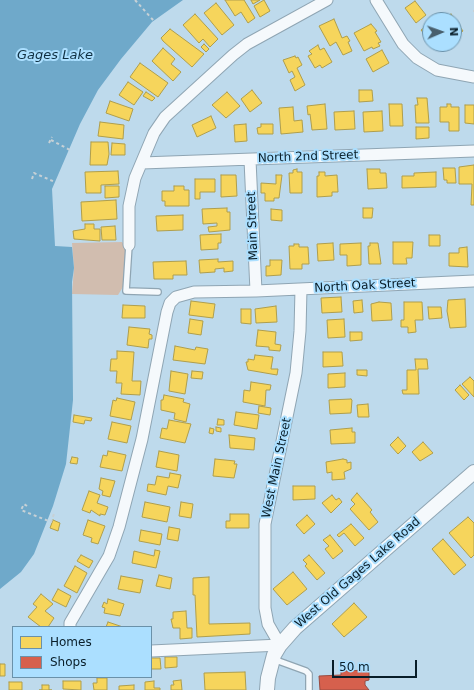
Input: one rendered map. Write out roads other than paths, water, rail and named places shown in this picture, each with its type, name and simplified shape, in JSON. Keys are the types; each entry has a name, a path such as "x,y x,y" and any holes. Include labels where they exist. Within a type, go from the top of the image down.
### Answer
{"street":[{"path":"129,245 129,206 135,178 154,133 165,117 232,55 247,44 327,0"},
{"path":"376,0 403,44 417,58 437,70 474,77"},
{"name":"North 2nd Street","path":"142,163 474,151"},
{"name":"Main Street","path":"250,160 256,291"},
{"name":"North Oak Street","path":"70,626 70,623 109,556 119,527 135,466 166,312 170,303 176,297 194,292 256,291 474,281"},
{"name":"West Main Street","path":"280,645 268,624 265,608 265,524 296,373 300,331 301,289"},
{"name":"West Old Gages Lake Road","path":"267,690 268,678 273,659 280,645 295,628 474,472"},
{"path":"152,651 280,645"}],"lane":[{"path":"129,245 126,291 158,292"},
{"path":"273,659 306,671 309,674 309,690"}],"water":[{"name":"Gages Lake","path":"0,0 183,0 152,22 121,59 98,90 80,124 52,189 55,246 72,247 74,268 72,282 73,400 66,464 53,506 34,554 21,572 0,589"}]}
